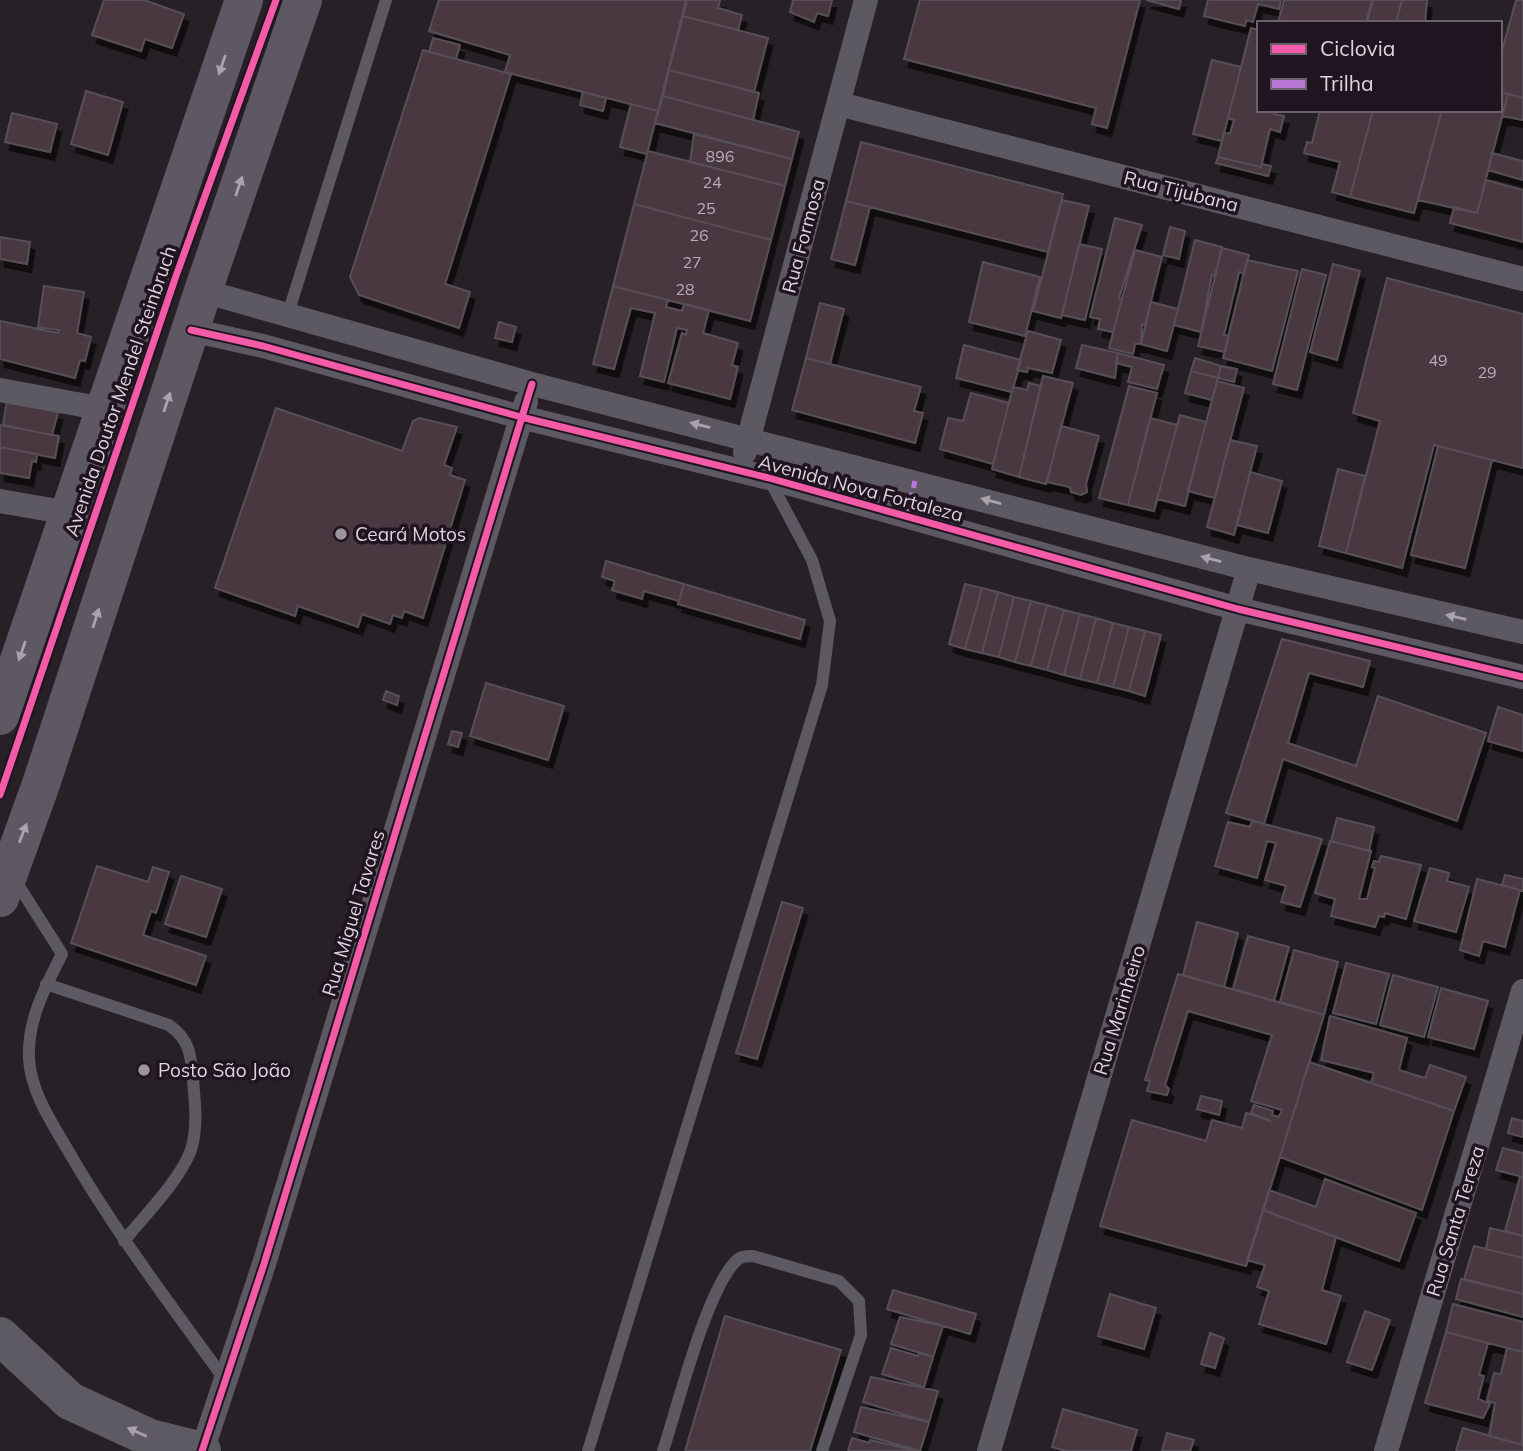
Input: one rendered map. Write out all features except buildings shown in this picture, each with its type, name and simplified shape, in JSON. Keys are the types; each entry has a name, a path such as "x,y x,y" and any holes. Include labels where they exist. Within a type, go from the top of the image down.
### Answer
{"highway":[{"name":"Avenida Doutor Mendel Steinbruch","path":"0,716 244,0"},
{"path":"4,884 46,771 203,291 303,0"}],"main road":[{"path":"0,1336 70,1401 150,1438 202,1451"}],"street":[{"name":"Rua Formosa","path":"740,471 866,0"},
{"name":"Rua Tijubana","path":"839,104 1523,279"},
{"name":"Avenida Nova Fortaleza","path":"203,291 286,317 532,384 1249,569 1523,632"},
{"name":"Avenida Nova Fortaleza","path":"191,330 263,346 521,417 769,478 1238,609 1523,677"},
{"name":"Rua Miguel Tavares","path":"202,1451 264,1264 532,384"},
{"path":"0,390 104,409"},
{"path":"0,501 69,513"},
{"name":"Rua Marinheiro","path":"989,1451 1249,569"},
{"name":"Rua Santa Tereza","path":"1386,1451 1523,992"}],"lane":[{"path":"286,317 386,0"},
{"path":"588,1451 822,685 830,621 812,560 769,478"},
{"path":"4,884 62,954 47,984 30,1034 29,1061 39,1099 124,1241 225,1380"},
{"path":"47,984 169,1025 183,1034 191,1051 196,1121 191,1150 124,1241"},
{"path":"663,1451 715,1295 733,1264 741,1256 753,1255 839,1281 859,1301 861,1335 822,1451"}],"marked path":[{"path":"906,517 915,481"}],"cycle path":[{"path":"0,795 176,276 276,0"},
{"path":"191,330 263,346 521,417 769,478 1238,609 1523,677"},
{"path":"202,1451 264,1264 532,384"}],"place":[{"name":"Ceará Motos","path":"341,534"},
{"name":"Posto São João","path":"144,1070"}]}
